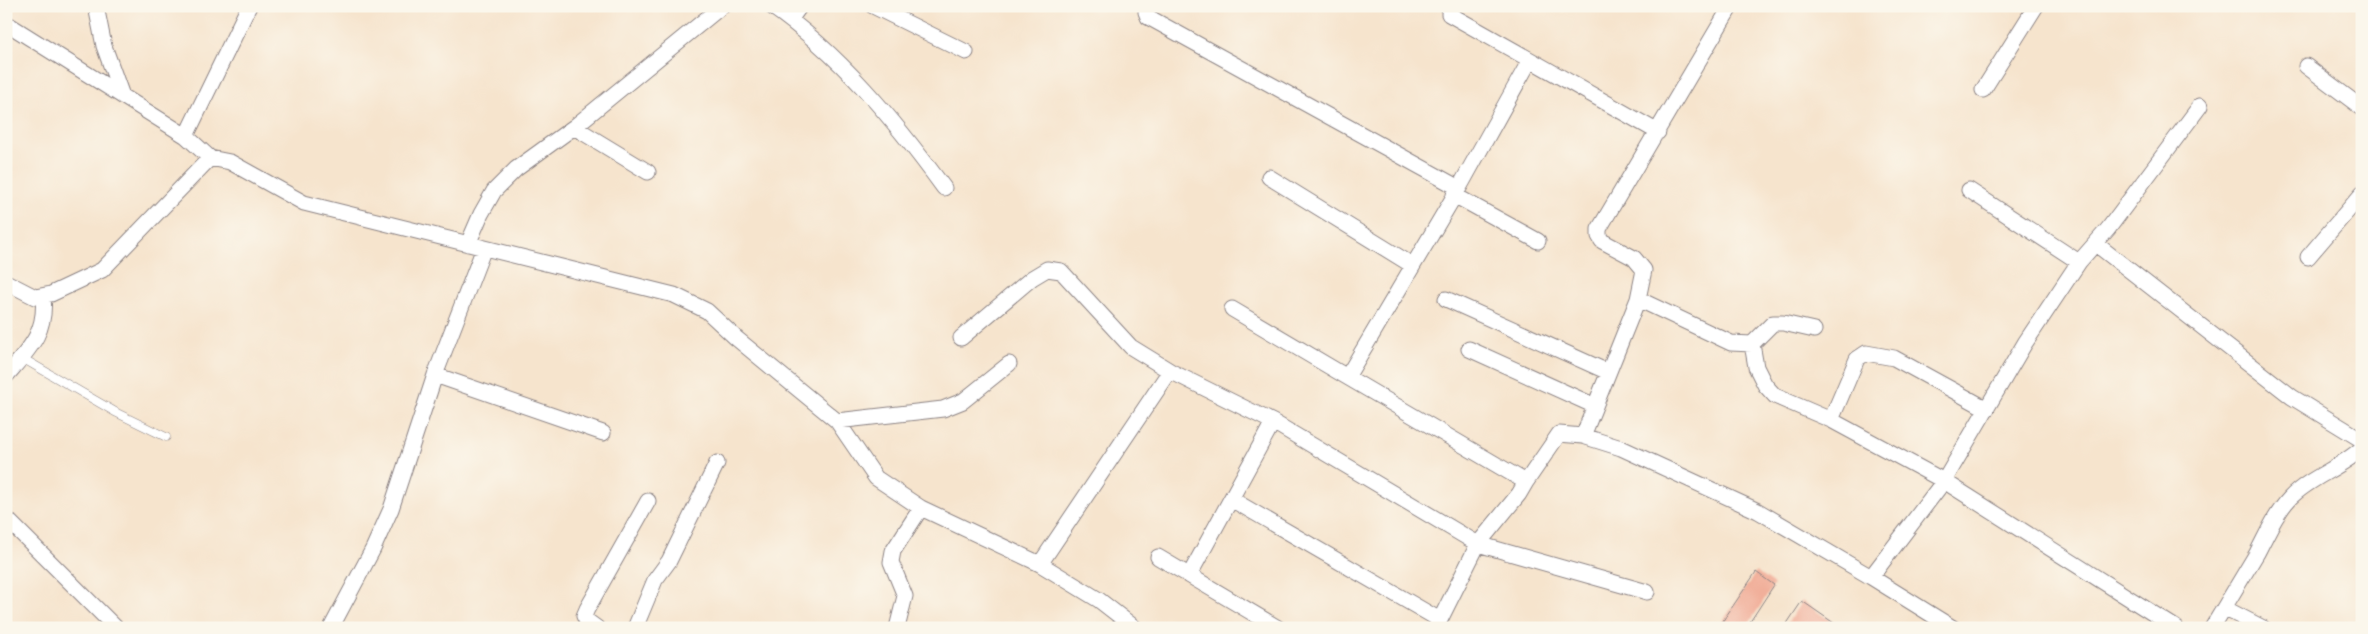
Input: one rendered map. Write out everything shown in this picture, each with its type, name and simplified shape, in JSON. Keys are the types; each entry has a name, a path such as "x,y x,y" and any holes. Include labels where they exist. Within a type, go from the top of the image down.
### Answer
{"street":[{"path":"96,6 104,46 122,96"},
{"path":"186,136 249,6"},
{"path":"468,244 481,214 494,191 516,169 574,127 722,6"},
{"path":"771,6 809,34 900,128 944,188"},
{"path":"790,20 800,6"},
{"path":"873,6 966,52"},
{"path":"1147,6 1148,18 1456,191 1538,241"},
{"path":"1583,436 1638,299 1644,270 1634,258 1602,241 1599,236 1599,229 1731,6"},
{"path":"1983,90 2036,6"},
{"path":"1449,14 1658,132"},
{"path":"6,23 186,136 210,158 230,162 304,203 674,295 707,311 736,338 837,421 876,478 921,508 1040,564 1099,600 1135,628"},
{"path":"1347,377 1530,60"},
{"path":"2306,66 2362,108"},
{"path":"1871,576 1944,482 2025,343 2079,262 2096,244 2200,106"},
{"path":"574,127 648,172"},
{"path":"6,282 35,297 43,296 102,270 210,158"},
{"path":"1269,177 1412,266"},
{"path":"1969,190 2079,262"},
{"path":"2308,257 2362,194"},
{"path":"2096,244 2292,397 2362,440"},
{"path":"332,628 369,557 391,509 436,375 484,248"},
{"path":"961,338 1032,278 1047,269 1061,271 1132,347 1170,371 1273,422 1478,544 1647,592"},
{"path":"6,376 22,358 40,331 45,312 43,296"},
{"path":"1638,299 1731,342 1752,344"},
{"path":"1446,300 1608,372"},
{"path":"1232,309 1526,482"},
{"path":"1752,344 1773,323 1783,323 1814,330"},
{"path":"1752,344 1756,367 1765,385 1775,396 1831,420 1944,482 2176,628"},
{"path":"1469,349 1594,406"},
{"path":"1831,420 1857,360 1866,353 1894,358 1987,409"},
{"path":"837,421 943,409 964,401 1009,364"},
{"path":"1040,564 1170,371"},
{"path":"436,375 603,433"},
{"path":"1190,574 1273,422"},
{"path":"1232,499 1438,624 1478,544 1519,494 1559,434 1583,436 1621,448 1758,511 1871,576 1953,628"},
{"path":"2212,628 2286,502 2306,485 2343,463 2362,448"},
{"path":"635,628 655,580 669,561 717,463"},
{"path":"597,628 586,620 584,616 648,501"},
{"path":"897,628 905,596 892,562 893,551 921,508"},
{"path":"6,518 116,628"},
{"path":"1158,557 1190,574 1278,628"},
{"path":"2224,608 2263,628"}],"lane":[{"path":"22,358 117,413 166,438"}],"building":[{"path":"1756,572 1774,585 1746,628 1718,628"},
{"path":"1802,601 1841,628 1784,628"}]}
